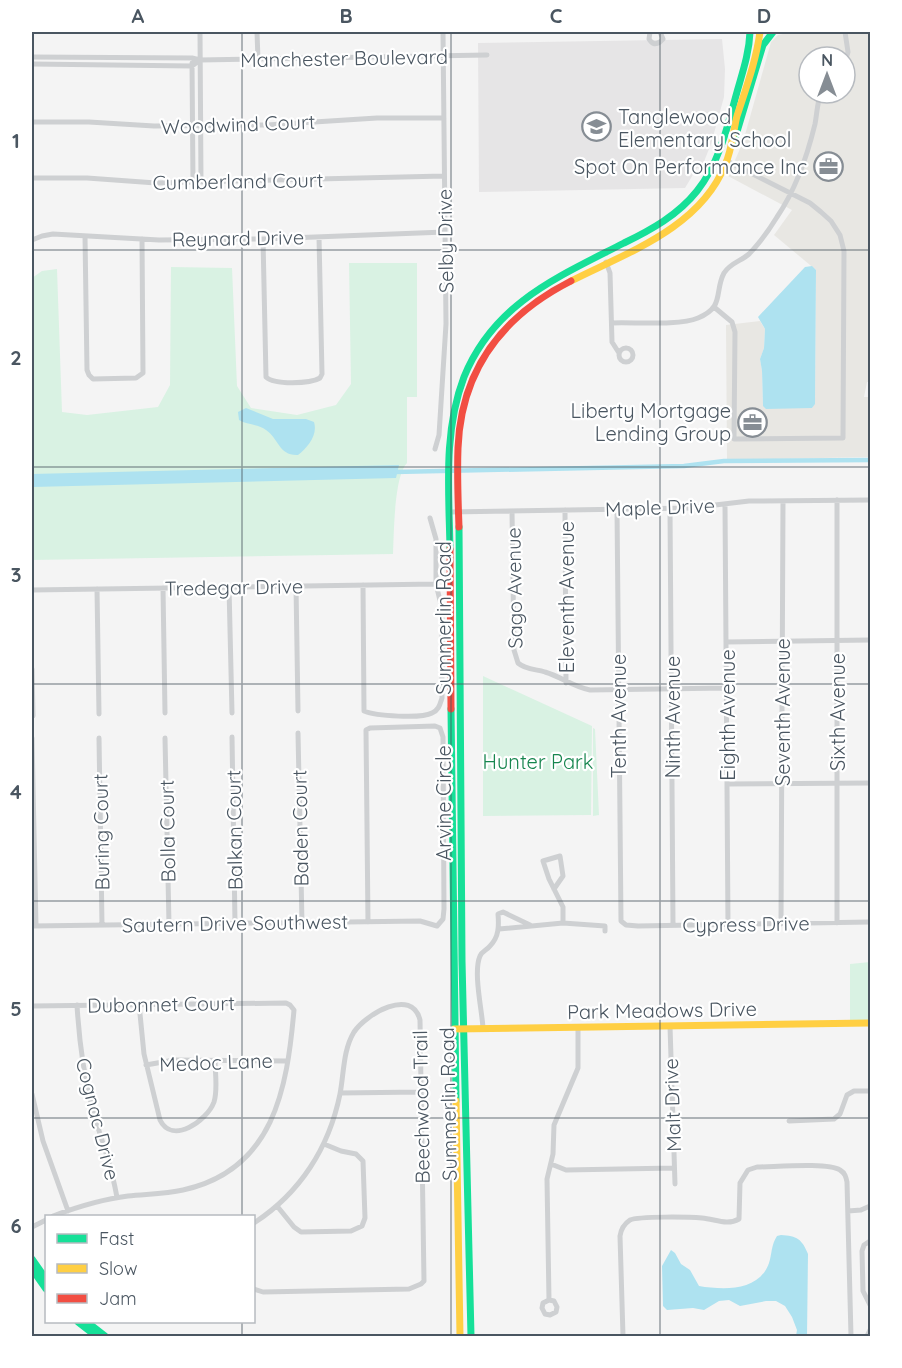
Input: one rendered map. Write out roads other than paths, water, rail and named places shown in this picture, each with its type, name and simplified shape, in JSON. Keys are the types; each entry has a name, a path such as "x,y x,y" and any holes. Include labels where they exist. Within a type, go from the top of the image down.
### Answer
{"main road":[{"name":"Summerlin Road","path":"460,1336 454,1029 450,512 450,429 457,394 471,361 483,341 507,313 541,286 664,222 682,207 702,184 714,165 723,142 748,49 750,32"},
{"name":"Summerlin Road","path":"471,1336 463,1029 458,512 460,423 465,400 473,377 490,346 531,304 661,235 685,218 707,195 720,177 727,161 758,32"},
{"path":"748,49 758,32"},
{"path":"727,161 736,139 763,45 773,32"},
{"name":"Park Meadows Drive","path":"454,1029 870,1023"},
{"path":"32,1259 45,1278"},
{"path":"32,1269 45,1287"},
{"path":"79,1323 96,1336"},
{"path":"88,1323 105,1336"}],"street":[{"path":"200,32 201,182"},
{"path":"257,32 258,60"},
{"name":"Selby Drive","path":"435,449 439,435 445,347 443,32"},
{"path":"650,32 648,39 651,43 656,44 663,39 660,32"},
{"name":"Manchester Boulevard","path":"77,60 488,56"},
{"path":"32,57 134,66 192,66 200,60"},
{"path":"134,66 135,58"},
{"path":"192,58 194,183"},
{"path":"32,64 77,60"},
{"path":"612,323 690,321 704,315 714,307 720,294 725,272 756,246 779,215 790,194 804,161 819,105"},
{"name":"Woodwind Court","path":"32,122 201,126 267,125 377,118 444,118"},
{"path":"714,307 732,322 735,332 734,439 843,438 844,251 840,235 831,221 810,203 727,161"},
{"name":"Cumberland Court","path":"32,178 194,183 444,176"},
{"name":"Reynard Drive","path":"32,240 47,234 142,239 263,239 445,232"},
{"path":"85,236 87,370 93,379 136,378 144,373 142,239"},
{"path":"263,239 266,377 274,382 311,381 320,378 321,374 319,237"},
{"path":"602,255 610,273 612,342 620,353"},
{"name":"Sixth Avenue","path":"837,500 837,923"},
{"name":"Maple Drive","path":"450,512 670,508 725,505 748,501 870,500"},
{"name":"Seventh Avenue","path":"781,924 783,501"},
{"name":"Eighth Avenue","path":"725,505 728,924"},
{"name":"Ninth Avenue","path":"670,508 673,925"},
{"name":"Tenth Avenue","path":"617,509 620,907 622,922"},
{"name":"Eleventh Avenue","path":"565,510 566,683"},
{"name":"Sago Avenue","path":"512,511 515,659 526,668 548,673 566,683"},
{"path":"363,585 364,711 379,716 423,716 433,713 440,707 442,698 442,609 436,584 436,539 430,518"},
{"name":"Tredegar Drive","path":"32,590 436,584"},
{"path":"296,586 298,711"},
{"path":"230,587 232,713"},
{"path":"97,588 99,714"},
{"path":"163,588 165,713"},
{"path":"726,642 870,640"},
{"path":"32,669 33,716"},
{"path":"566,683 580,688 618,690 727,688"},
{"name":"Arvine Circle","path":"368,922 366,730 435,726 440,728 443,736 444,909 443,919 437,926"},
{"name":"Baden Court","path":"298,733 302,923"},
{"name":"Balkan Court","path":"232,737 235,924"},
{"path":"32,738 34,926"},
{"name":"Buring Court","path":"99,738 102,925"},
{"name":"Bolla Court","path":"165,738 168,924"},
{"path":"727,784 870,783"},
{"path":"554,889 563,876 560,856 543,861 549,879 554,889 563,907 563,923"},
{"path":"483,1028 479,994 479,961 483,952 493,942 499,928 498,914 503,912 530,925"},
{"name":"Sautern Drive Southwest","path":"34,926 420,921 437,926"},
{"name":"Cypress Drive","path":"622,922 629,926 870,922"},
{"path":"499,928 563,923 605,926 605,931"},
{"name":"Dubonnet Court","path":"32,1005 286,1003 294,1010 287,1060"},
{"path":"139,1004 146,1065 162,1124 168,1130 178,1131 188,1127 203,1117 213,1104 215,1060"},
{"name":"Cognac Drive","path":"77,1005 89,1093 110,1163 117,1198"},
{"name":"Beechwood Trail","path":"255,1222 277,1206 300,1183 324,1144 335,1116 347,1049 355,1030 374,1012 388,1007 412,1007 420,1020 425,1276 421,1284 409,1289 263,1292 255,1289"},
{"name":"Malt Drive","path":"670,1026 675,1184"},
{"path":"549,1300 547,1179 551,1164 554,1125 578,1068 578,1028"},
{"name":"Medoc Lane","path":"146,1065 174,1060 287,1060"},
{"path":"56,1215 117,1198 182,1191 222,1175 256,1146 272,1121 280,1098 287,1060"},
{"path":"789,1121 834,1119 840,1114 846,1095 870,1091"},
{"path":"340,1093 421,1092"},
{"path":"32,1094 43,1141 68,1211"},
{"path":"277,1206 301,1232 355,1231 362,1226 365,1218 363,1161 356,1154 324,1144"},
{"path":"551,1164 566,1170 674,1168"},
{"path":"623,1336 620,1236 623,1227 631,1220 700,1218 727,1223 735,1222 739,1219 741,1178 748,1170 757,1167 825,1166 840,1169 847,1182 851,1336"},
{"path":"848,1211 861,1210 870,1206"},
{"path":"870,1241 864,1245 862,1251 863,1288 870,1305"},
{"path":"867,1336 870,1330"}],"water":[{"path":"812,266 816,270 815,404 812,408 766,409 763,406 760,359 764,348 765,329 758,317 805,267"},
{"path":"246,408 273,419 306,419 314,422 315,432 309,444 298,455 292,455 283,450 266,430 239,420 238,412"},
{"path":"399,465 396,478 32,487 32,474"},
{"path":"781,1235 798,1239 808,1254 807,1336 796,1336 797,1330 792,1317 785,1306 776,1301 740,1306 729,1300 719,1301 704,1310 693,1308 667,1310 663,1306 662,1266 671,1250 681,1264 690,1270 699,1286 739,1287 749,1284 764,1272 769,1263 775,1239"}],"waterway":[{"path":"394,472 684,466 724,461 870,460"}],"place":[{"name":"Tanglewood Elementary School","path":"597,127"},
{"name":"Spot On Performance Inc","path":"828,166"},
{"name":"Liberty Mortgage Lending Group","path":"752,422"}],"park label":[{"name":"Hunter Park","path":"538,761"}]}
